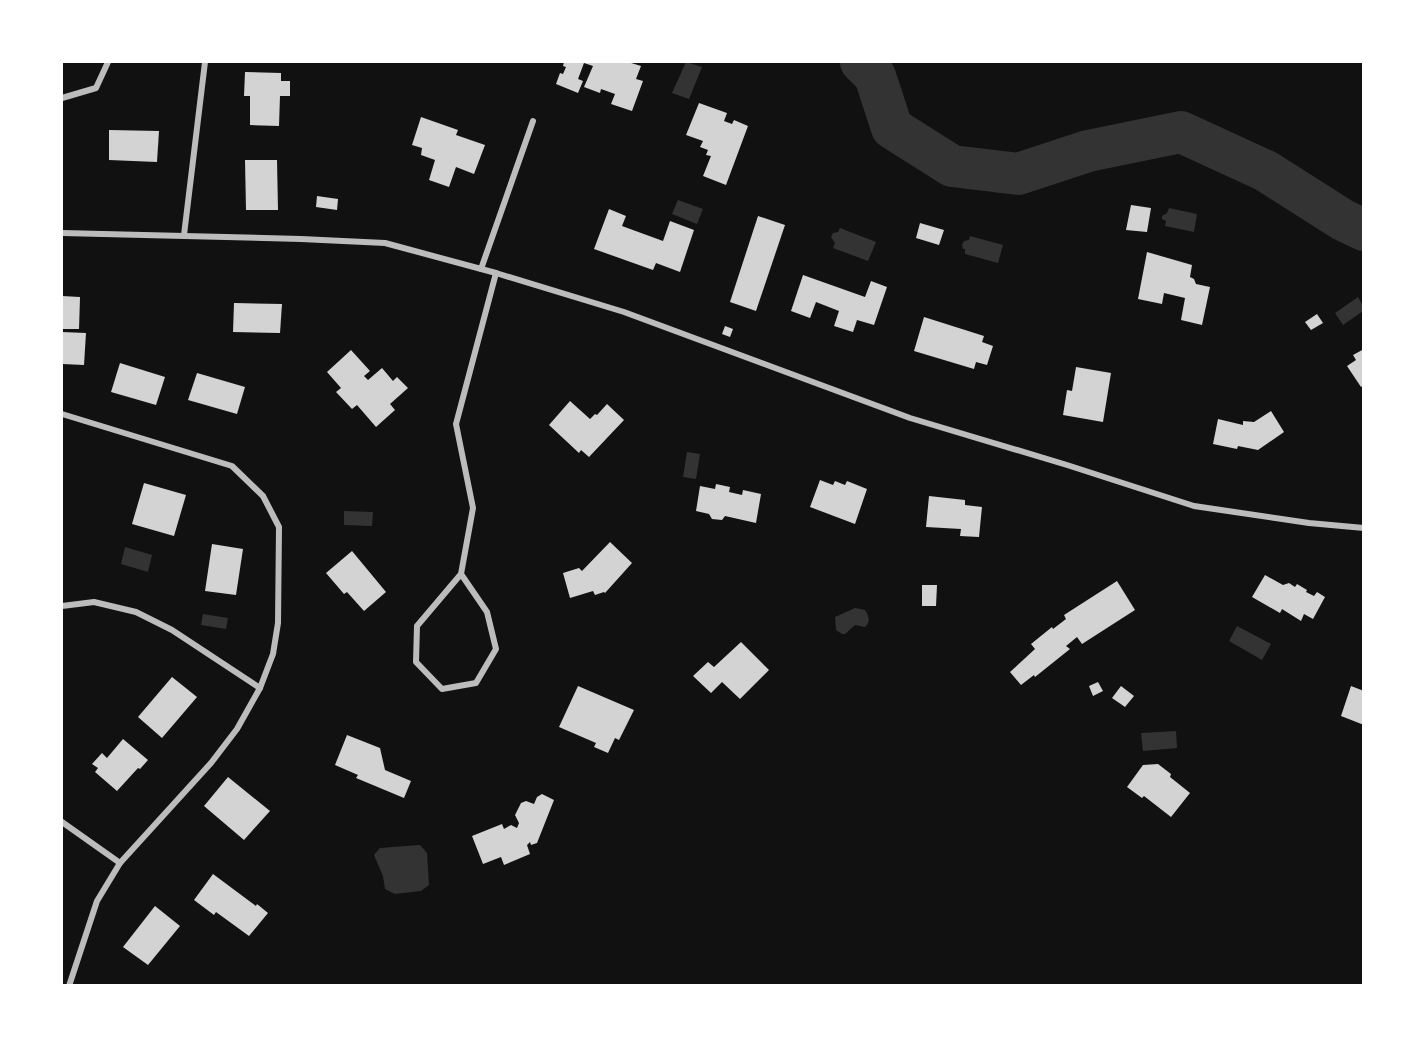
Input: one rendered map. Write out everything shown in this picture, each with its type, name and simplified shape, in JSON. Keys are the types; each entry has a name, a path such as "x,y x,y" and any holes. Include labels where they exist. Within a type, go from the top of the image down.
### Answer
{"street":[{"path":"62,98 96,88 108,62"},
{"path":"184,235 205,62"},
{"path":"481,269 533,122"},
{"path":"62,233 385,243 496,273 624,312 910,418 1194,506 1309,523 1364,528"},
{"path":"461,574 487,612 496,649 476,683 442,689 416,662 417,626 461,574 473,508 456,424 496,273"},
{"path":"62,414 232,466 263,496 279,527 278,623 273,654 260,688 237,729 211,763 120,863 97,901 69,986"},
{"path":"62,606 94,602 136,612 172,630 260,688"},
{"path":"62,822 120,863"}],"shaded area":[{"path":"686,62 702,67 689,99 672,93"},
{"path":"678,200 703,209 697,224 672,214"},
{"path":"1169,208 1197,214 1194,232 1165,226 1166,221 1162,219 1162,216"},
{"path":"840,228 876,242 868,261 833,248 835,243 831,237"},
{"path":"970,236 1003,245 998,263 965,254 962,245 964,241 969,240"},
{"path":"1358,297 1363,311 1343,325 1335,313"},
{"path":"687,452 700,454 696,479 683,477"},
{"path":"344,511 373,512 372,526 344,525"},
{"path":"125,547 152,555 148,572 121,564"},
{"path":"855,608 865,610 869,621 865,627 855,625 845,634 836,630 835,617"},
{"path":"203,614 228,618 226,629 201,625"},
{"path":"1237,626 1271,644 1262,660 1229,641"},
{"path":"1176,731 1177,748 1143,751 1141,733"},
{"path":"420,845 427,853 429,885 421,891 395,894 385,889 383,876 374,855 380,848"}],"building":[{"path":"564,62 628,62 641,66 636,79 643,81 632,111 611,104 615,94 601,89 600,93 584,87 593,66 584,63 578,79 583,81 578,93 556,84 560,73 563,74 566,67 563,66"},
{"path":"245,72 281,73 281,81 290,81 290,96 280,96 279,126 250,125 250,96 244,96"},
{"path":"699,103 727,113 724,121 732,124 734,120 748,126 726,185 703,176 711,156 706,155 708,150 700,147 703,141 686,135"},
{"path":"421,117 458,130 456,135 485,145 474,174 456,167 449,187 429,180 435,160 421,155 422,148 412,145"},
{"path":"109,130 159,131 157,162 109,160"},
{"path":"245,160 277,160 278,210 246,210"},
{"path":"317,196 338,199 337,210 316,207"},
{"path":"1131,205 1151,208 1147,232 1126,230"},
{"path":"609,209 626,216 622,226 663,241 670,221 694,230 680,272 656,263 653,270 594,249"},
{"path":"758,216 785,225 756,311 730,302"},
{"path":"920,223 944,230 939,245 916,238"},
{"path":"1147,252 1192,265 1190,277 1196,284 1210,287 1202,325 1181,320 1185,298 1164,293 1162,304 1138,299"},
{"path":"803,275 865,297 871,281 887,287 874,325 857,320 853,332 834,326 839,311 816,302 810,318 791,311"},
{"path":"62,296 80,297 79,329 62,329"},
{"path":"234,303 282,304 280,333 233,332"},
{"path":"1317,314 1323,323 1311,330 1305,322"},
{"path":"924,317 984,336 982,342 993,346 987,365 976,362 974,369 914,351"},
{"path":"725,326 733,329 730,337 722,334"},
{"path":"62,332 86,333 84,365 62,364"},
{"path":"1364,349 1364,385 1361,387 1347,366 1356,360 1353,355"},
{"path":"351,350 370,371 364,376 368,380 382,368 393,381 397,377 408,388 390,404 395,410 376,427 357,405 352,409 336,392 341,388 327,372"},
{"path":"120,363 165,377 156,405 111,392"},
{"path":"1076,367 1111,373 1103,422 1063,415 1067,390 1072,391"},
{"path":"197,373 245,387 237,414 188,400"},
{"path":"570,401 590,419 607,404 624,420 589,457 581,450 579,453 549,425"},
{"path":"1271,411 1284,432 1258,450 1213,444 1218,419 1243,425 1243,421 1254,422"},
{"path":"820,480 833,485 835,481 845,485 847,481 867,489 855,524 810,507"},
{"path":"144,483 186,495 174,536 132,524"},
{"path":"716,484 730,487 729,492 742,495 743,490 761,494 756,523 725,516 722,520 712,519 709,514 696,511 700,486 715,489"},
{"path":"929,496 965,500 965,505 982,507 979,537 960,536 961,529 926,527"},
{"path":"610,542 632,563 605,593 595,595 593,591 570,598 563,573 579,568 582,571"},
{"path":"212,544 243,549 236,595 205,591"},
{"path":"352,551 386,592 364,611 347,592 344,594 326,573"},
{"path":"1265,575 1283,585 1289,583 1295,587 1297,584 1314,596 1317,592 1325,597 1313,619 1304,614 1301,621 1282,609 1280,613 1252,597"},
{"path":"1117,581 1135,610 1082,644 1077,637 1066,646 1070,649 1035,677 1034,675 1021,685 1010,672 1035,649 1031,644 1066,619 1064,615"},
{"path":"922,585 937,585 936,606 922,606"},
{"path":"741,642 769,670 740,699 722,682 711,693 693,676 708,662 714,667"},
{"path":"172,677 197,697 162,738 138,717"},
{"path":"1098,682 1103,691 1093,696 1089,686"},
{"path":"578,686 634,710 619,740 615,738 608,753 594,747 596,743 559,727"},
{"path":"1121,686 1134,696 1125,707 1112,698"},
{"path":"1351,686 1364,691 1364,725 1341,716"},
{"path":"347,735 380,748 385,770 411,781 404,798 356,778 358,775 335,765"},
{"path":"123,739 148,760 117,791 95,772 98,768 92,764 102,753 107,758"},
{"path":"1158,764 1190,793 1171,817 1144,796 1142,798 1127,787 1143,765"},
{"path":"228,777 270,811 244,840 204,806"},
{"path":"542,794 554,800 537,843 531,845 530,842 527,845 530,854 504,865 501,857 483,864 472,836 502,824 504,829 511,825 517,828 519,823 515,815 521,803 526,801 534,804 537,797"},
{"path":"213,874 268,913 249,936 216,912 214,915 194,900"},
{"path":"155,906 180,926 148,965 123,947"}],"waterway":[{"path":"861,62 875,76 892,128 952,166 1018,174 1088,151 1181,132 1266,171 1343,220 1364,230"}]}
